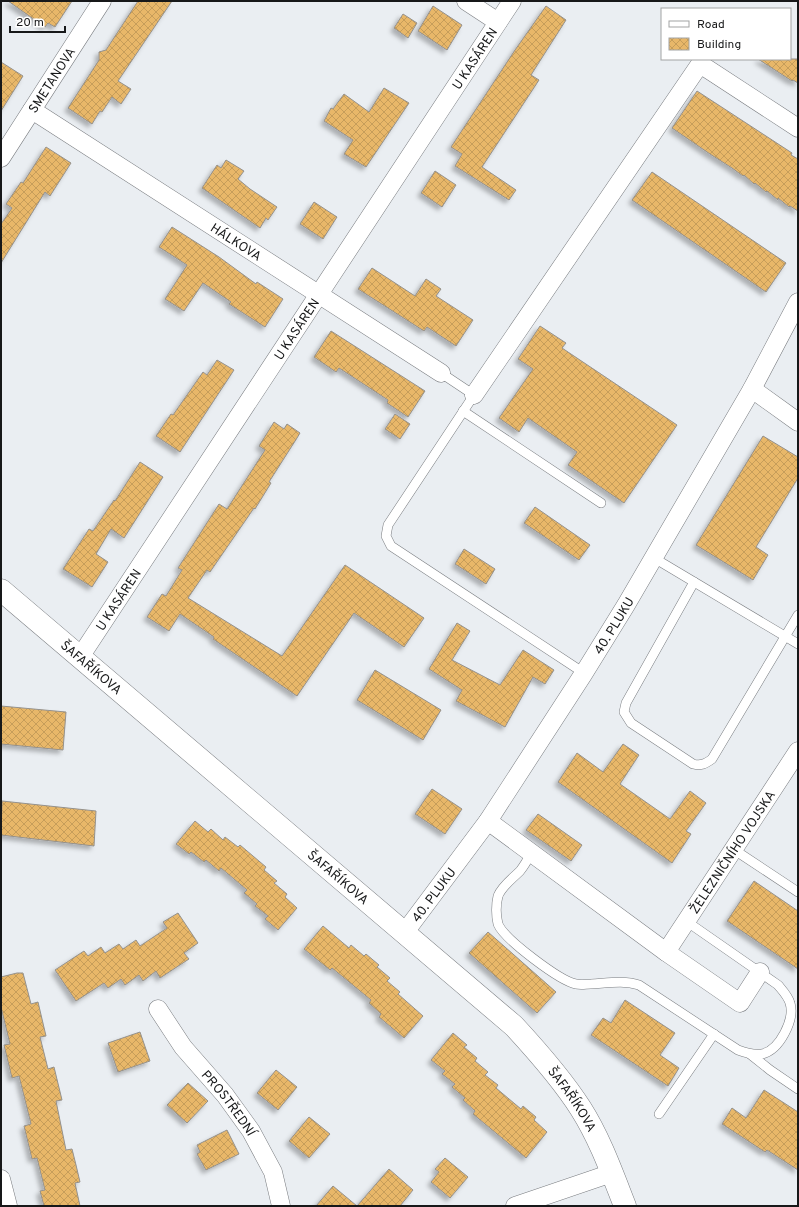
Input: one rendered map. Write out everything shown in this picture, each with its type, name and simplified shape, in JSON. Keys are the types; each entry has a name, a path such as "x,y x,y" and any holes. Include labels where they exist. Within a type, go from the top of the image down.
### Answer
{"street":[{"name":"SMETANOVA","path":"1,158 102,1"},
{"path":"466,1 498,22"},
{"name":"U KASÁREN","path":"80,658 512,1"},
{"path":"474,395 700,64 798,128"},
{"name":"HÁLKOVA","path":"32,110 441,373"},
{"name":"40. PLUKU","path":"404,932 488,821 584,673 654,558 752,389 798,302"},
{"path":"752,389 798,422"},
{"name":"ŠAFAŘÍKOVA","path":"1,590 509,1022 548,1064 582,1110 598,1141 625,1206"},
{"name":"ŽELEZNIČNÍHO VOJSKA","path":"666,952 798,751"},
{"path":"488,821 666,952 740,1003 760,972"},
{"name":"PROSTŘEDNÍ","path":"158,1009 183,1047 225,1095 251,1131 273,1172 281,1206"},
{"path":"515,1206 612,1173"},
{"path":"1,1179 8,1206"}],"lane":[{"path":"441,373 474,395 388,525 386,536 391,546 584,673"},
{"path":"463,411 601,503"},
{"path":"654,558 798,644"},
{"path":"694,582 626,703 624,712 631,723 693,764 700,766 706,764 712,759 798,616"},
{"path":"733,849 798,892"},
{"path":"531,853 524,866 508,882 498,897 498,924 510,940 568,982 577,985 631,982 639,985 738,1050 750,1054 762,1054 770,1050 784,1034 791,1014 790,1003 786,995 778,985 686,921"},
{"path":"659,1114 714,1034"},
{"path":"750,1054 770,1070 797,1087"}],"building":[{"path":"8,1 72,1 55,27 48,23 45,27"},
{"path":"138,1 172,1 118,81 131,89 121,104 112,97 102,112 100,111 92,124 68,108 99,60 99,52 106,50"},
{"path":"433,6 462,25 447,50 418,31"},
{"path":"546,6 566,20 531,75 539,80 482,167 516,190 509,200 455,166 462,154 451,147"},
{"path":"403,14 417,23 408,38 394,28"},
{"path":"798,59 798,83 793,80 792,81 760,60"},
{"path":"1,62 23,76 1,111"},
{"path":"384,88 409,103 366,167 344,154 353,140 324,121 331,108 333,109 344,94 369,112"},
{"path":"697,91 792,153 791,155 798,159 798,211 790,206 789,207 778,198 778,200 755,183 754,184 744,175 743,176 672,128"},
{"path":"46,147 71,163 50,196 45,192 1,263 1,224 12,208 6,204 21,182 23,183"},
{"path":"226,160 244,171 238,179 277,207 268,220 266,218 260,228 202,188 217,165 221,168"},
{"path":"435,171 456,185 442,207 421,193"},
{"path":"652,172 786,263 766,292 632,200"},
{"path":"314,202 337,217 323,239 300,224"},
{"path":"172,227 219,257 256,284 257,282 283,299 265,327 229,304 231,302 203,283 184,311 165,299 187,265 159,247"},
{"path":"372,268 415,296 426,279 441,289 436,296 473,320 456,346 427,327 424,331 358,289"},
{"path":"540,326 566,343 562,348 677,425 624,503 568,465 577,452 528,418 519,432 499,418 533,369 518,359"},
{"path":"331,331 425,391 408,417 387,403 388,400 339,368 336,372 314,357"},
{"path":"217,360 234,370 180,452 156,436 171,414 173,415 203,372 207,375"},
{"path":"395,414 410,424 400,439 385,429"},
{"path":"274,422 284,429 287,424 300,433 269,482 271,483 255,509 254,508 210,572 207,570 188,598 282,656 345,565 424,618 404,647 354,613 297,696 213,639 214,637 180,614 169,631 147,617 162,594 166,596 182,570 178,568 219,504 227,509 265,450 259,446"},
{"path":"763,436 798,457 798,478 756,547 768,555 753,580 696,545"},
{"path":"140,462 163,477 124,538 111,529 96,554 108,562 92,587 63,569 89,529 93,531 114,500 115,501"},
{"path":"535,507 590,545 579,560 524,523"},
{"path":"464,549 495,569 486,584 455,564"},
{"path":"457,623 470,631 452,660 500,685 523,650 554,670 545,684 533,677 505,727 456,701 462,690 429,669"},
{"path":"375,670 441,710 423,740 357,700"},
{"path":"1,706 66,712 63,750 1,744"},
{"path":"623,744 639,755 620,784 670,819 690,791 706,803 686,831 691,834 672,863 558,782 577,753 603,772"},
{"path":"432,789 462,809 445,834 415,814"},
{"path":"2,801 96,811 94,846 1,835"},
{"path":"538,814 582,845 571,861 526,830"},
{"path":"195,821 208,832 211,829 223,840 225,837 238,847 240,845 266,867 264,870 277,881 274,883 287,894 285,897 297,908 278,930 265,919 268,916 255,906 257,904 244,893 247,890 221,868 219,871 206,860 204,862 191,852 189,854 176,844"},
{"path":"754,881 798,911 798,969 727,921"},
{"path":"178,913 198,943 184,953 189,959 160,978 156,971 143,981 139,975 125,985 121,979 108,988 104,983 76,1001 55,970 84,951 88,956 101,947 105,953 119,944 123,949 136,940 140,946 167,928 163,922"},
{"path":"323,926 349,948 351,945 364,956 366,954 379,965 377,967 390,978 387,981 400,992 398,994 423,1016 404,1038 379,1017 381,1014 369,1003 371,1000 332,968 330,970 304,949"},
{"path":"488,932 556,992 537,1013 469,953"},
{"path":"23,973 31,1004 38,1002 46,1036 40,1037 48,1069 54,1067 62,1100 56,1101 66,1150 72,1149 80,1182 75,1183 80,1206 44,1206 40,1191 45,1190 37,1158 32,1159 24,1126 31,1124 19,1076 12,1078 4,1045 10,1044 1,1007 1,977"},
{"path":"625,1000 675,1033 660,1055 679,1068 668,1086 591,1035 603,1018 611,1023"},
{"path":"140,1032 150,1061 118,1072 108,1043"},
{"path":"453,1033 467,1045 464,1047 477,1058 475,1061 488,1072 485,1075 498,1085 496,1088 521,1109 523,1106 536,1117 534,1120 547,1132 526,1158 473,1114 475,1111 463,1100 465,1098 452,1087 455,1084 442,1074 445,1071 431,1060"},
{"path":"276,1070 297,1087 278,1110 257,1093"},
{"path":"188,1083 208,1101 187,1123 167,1105"},
{"path":"764,1090 798,1112 798,1170 767,1150 765,1152 722,1124 732,1108 746,1118"},
{"path":"309,1117 330,1134 309,1158 289,1141"},
{"path":"227,1130 239,1154 206,1170 197,1154 200,1152 197,1145"},
{"path":"445,1158 468,1177 450,1198 431,1182 439,1172 435,1169"},
{"path":"389,1169 413,1190 400,1206 357,1206"},
{"path":"333,1186 357,1206 316,1206"}]}
